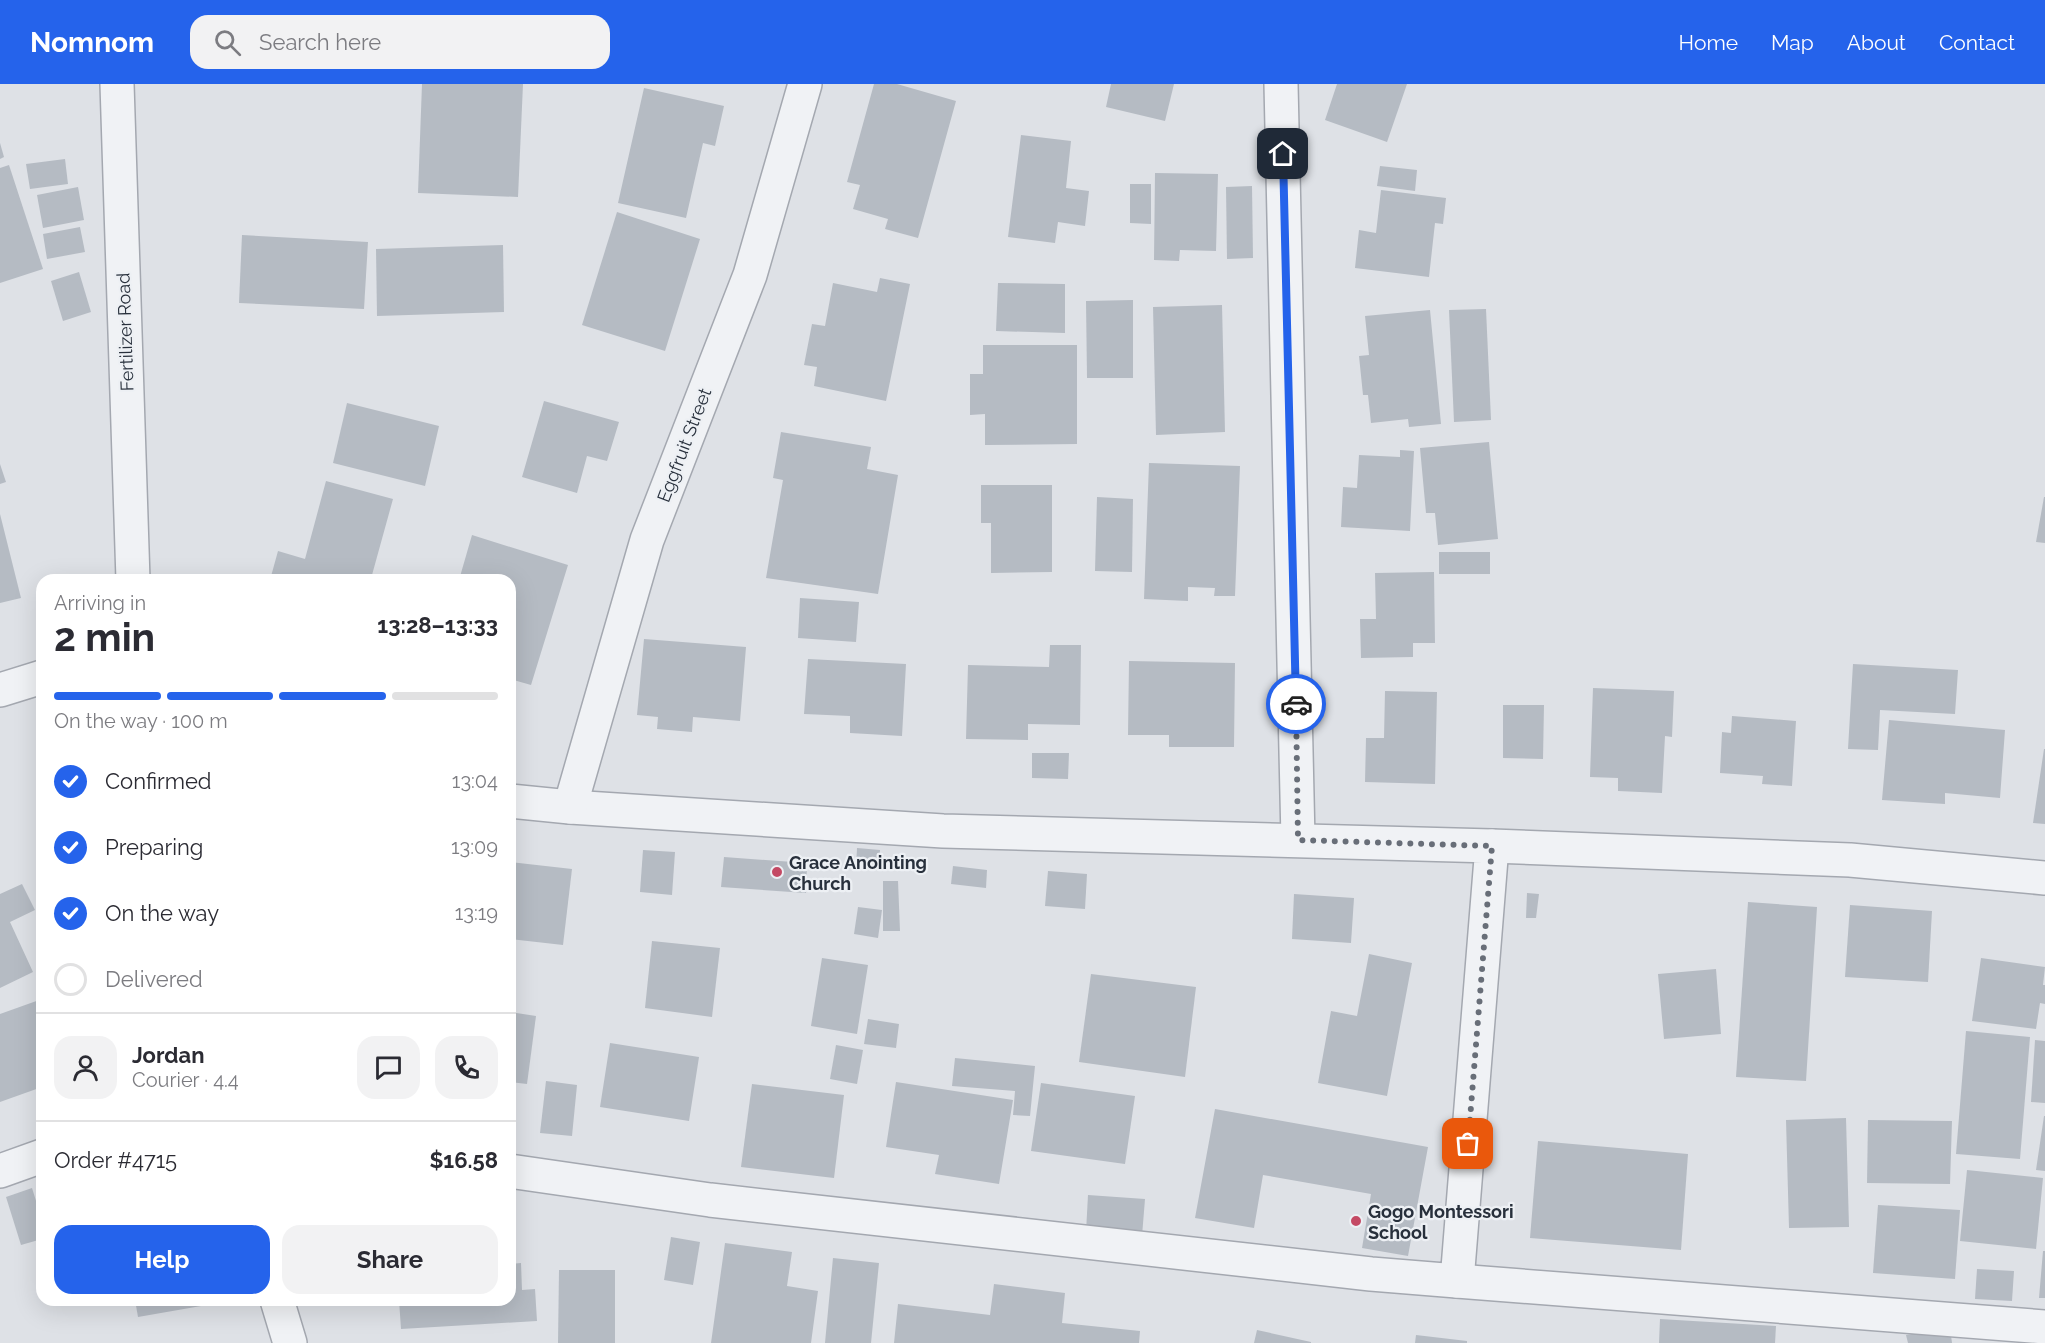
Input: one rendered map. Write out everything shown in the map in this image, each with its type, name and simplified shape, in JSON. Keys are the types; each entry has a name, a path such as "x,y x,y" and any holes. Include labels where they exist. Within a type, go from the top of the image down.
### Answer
{"street":[{"name":"Fertilizer Road","path":"117,84 133,574"},
{"name":"Eggfruit Street","path":"570,807 647,540 750,275 804,84"},
{"path":"1281,84 1298,840"},
{"path":"0,690 36,679"},
{"path":"516,802 943,831 1492,846 1850,860 2045,878"},
{"path":"1457,1281 1492,846"},
{"path":"0,1171 36,1158"},
{"path":"516,1172 710,1200 1371,1274 2045,1327"},
{"path":"279,1306 290,1343"}],"building":[{"path":"422,84 523,84 518,197 418,193"},
{"path":"874,84 897,84 956,101 918,238 885,229 888,219 853,209 860,185 847,182"},
{"path":"1111,84 1174,84 1165,121 1106,107"},
{"path":"1337,84 1407,84 1387,142 1325,120"},
{"path":"644,88 724,106 715,146 703,143 686,218 618,203"},
{"path":"1021,135 1071,141 1066,188 1089,191 1085,226 1058,222 1055,243 1008,237"},
{"path":"0,143 4,157 0,159"},
{"path":"65,159 68,184 30,189 26,164"},
{"path":"9,165 43,269 0,283 0,168"},
{"path":"1380,166 1417,170 1415,191 1377,186"},
{"path":"1155,173 1218,174 1216,251 1180,250 1179,261 1154,260"},
{"path":"1130,184 1151,184 1151,224 1130,223"},
{"path":"1252,186 1253,258 1227,259 1226,187"},
{"path":"78,187 84,220 43,228 37,195"},
{"path":"1381,190 1446,198 1443,224 1435,223 1429,277 1355,268 1359,230 1376,233"},
{"path":"617,212 700,239 665,351 582,325"},
{"path":"80,227 85,252 47,259 43,234"},
{"path":"242,235 368,242 364,309 239,303"},
{"path":"503,245 504,312 377,316 376,249"},
{"path":"79,272 91,312 63,321 51,281"},
{"path":"880,278 910,284 886,401 814,386 817,367 804,365 812,324 825,326 833,283 877,292"},
{"path":"998,283 1065,284 1065,333 996,331"},
{"path":"1133,300 1133,378 1087,378 1086,301"},
{"path":"1222,305 1225,432 1156,435 1153,307"},
{"path":"1486,309 1491,420 1454,422 1449,310"},
{"path":"1430,310 1441,424 1409,427 1408,419 1371,423 1368,395 1363,395 1359,356 1369,355 1365,316"},
{"path":"983,345 1077,345 1077,444 985,445 985,414 970,415 970,374 983,374"},
{"path":"544,401 619,422 607,461 587,456 577,493 522,477"},
{"path":"347,403 439,426 425,486 333,463"},
{"path":"781,432 871,447 867,469 898,475 878,594 766,578 783,480 773,478"},
{"path":"1489,442 1498,539 1438,545 1435,513 1426,513 1420,448"},
{"path":"1400,450 1414,451 1410,531 1341,527 1343,487 1357,488 1359,455 1400,457"},
{"path":"1149,463 1240,466 1235,596 1214,596 1215,588 1188,587 1188,601 1144,599"},
{"path":"0,464 6,482 0,484"},
{"path":"326,481 393,499 372,574 272,574 278,551 305,559"},
{"path":"981,485 1052,485 1052,572 991,573 991,523 981,523"},
{"path":"1097,497 1133,499 1132,572 1095,571"},
{"path":"2045,497 2045,543 2036,542"},
{"path":"0,514 21,598 0,603"},
{"path":"472,535 568,565 531,685 516,681 516,574 461,574"},
{"path":"1439,552 1490,552 1490,574 1439,574"},
{"path":"1434,572 1435,643 1413,643 1413,657 1361,658 1360,619 1376,619 1375,573"},
{"path":"800,598 859,602 856,642 798,638"},
{"path":"644,639 746,647 740,721 693,717 692,732 657,729 658,717 637,715"},
{"path":"1050,645 1081,645 1080,725 1028,724 1028,740 966,739 968,665 1049,667"},
{"path":"808,659 906,664 902,736 850,733 850,716 804,714"},
{"path":"1129,661 1235,663 1234,747 1169,747 1169,735 1128,735"},
{"path":"1853,664 1958,670 1955,714 1880,710 1878,750 1848,749"},
{"path":"1593,688 1674,691 1672,737 1665,736 1662,793 1618,791 1618,778 1590,777"},
{"path":"1385,691 1437,692 1435,784 1365,782 1366,738 1384,738"},
{"path":"1503,705 1544,705 1543,759 1503,758"},
{"path":"1732,716 1796,721 1792,786 1762,784 1763,776 1720,773 1722,732 1731,733"},
{"path":"1889,720 2005,730 2000,798 1945,793 1945,804 1882,800"},
{"path":"2045,749 2045,824 2033,823"},
{"path":"1032,753 1069,753 1068,779 1032,778"},
{"path":"857,848 880,850 879,869 856,868"},
{"path":"643,850 675,852 672,895 640,892"},
{"path":"724,857 807,863 806,893 721,887"},
{"path":"516,863 572,869 563,945 516,940"},
{"path":"953,866 987,870 986,888 951,884"},
{"path":"1048,871 1087,874 1085,909 1045,906"},
{"path":"883,881 898,881 900,931 883,931"},
{"path":"22,884 35,910 10,922 33,972 0,988 0,894"},
{"path":"1527,893 1539,894 1536,918 1526,918"},
{"path":"1294,894 1354,898 1351,943 1292,939"},
{"path":"1748,902 1817,907 1806,1081 1736,1077"},
{"path":"1850,905 1932,911 1928,982 1845,977"},
{"path":"858,907 882,910 878,938 854,934"},
{"path":"652,941 720,948 712,1017 645,1008"},
{"path":"1369,954 1412,963 1387,1096 1318,1083 1331,1011 1357,1016"},
{"path":"822,958 868,965 857,1034 811,1026"},
{"path":"1981,958 2045,967 2043,985 2045,985 2045,1004 2040,1003 2036,1029 1972,1021"},
{"path":"1716,969 1721,1034 1664,1039 1658,974"},
{"path":"1091,974 1196,987 1185,1077 1079,1062"},
{"path":"36,1001 36,1089 0,1102 0,1014"},
{"path":"516,1013 536,1016 527,1084 516,1083"},
{"path":"868,1019 899,1024 896,1048 864,1044"},
{"path":"1966,1031 2030,1037 2020,1159 1956,1154"},
{"path":"2035,1040 2045,1041 2045,1103 2031,1102"},
{"path":"610,1043 699,1057 689,1121 600,1107"},
{"path":"836,1045 863,1050 857,1084 830,1079"},
{"path":"955,1058 1035,1066 1030,1116 1013,1115 1015,1091 952,1086"},
{"path":"546,1081 577,1085 572,1136 540,1133"},
{"path":"896,1082 1013,1100 999,1184 935,1174 939,1155 886,1147"},
{"path":"1041,1083 1135,1096 1125,1164 1031,1151"},
{"path":"752,1084 844,1095 834,1178 741,1167"},
{"path":"1215,1109 1428,1147 1408,1256 1362,1248 1371,1194 1263,1175 1254,1228 1195,1218"},
{"path":"2045,1116 2045,1171 2036,1170"},
{"path":"1846,1118 1849,1227 1789,1228 1786,1120"},
{"path":"1868,1120 1952,1121 1950,1184 1867,1183"},
{"path":"1538,1141 1688,1154 1681,1250 1530,1238"},
{"path":"1967,1170 2043,1178 2036,1249 1960,1241"},
{"path":"32,1188 36,1201 36,1241 21,1245 6,1197"},
{"path":"1088,1195 1145,1199 1142,1236 1086,1232"},
{"path":"1878,1205 1960,1210 1955,1279 1873,1273"},
{"path":"671,1237 700,1242 693,1285 664,1280"},
{"path":"725,1243 792,1252 787,1286 818,1291 811,1343 711,1343"},
{"path":"2043,1251 2045,1251 2045,1298 2039,1298"},
{"path":"833,1258 879,1263 871,1343 825,1343"},
{"path":"516,1263 521,1263 522,1290 535,1289 537,1321 401,1329 399,1306 516,1306"},
{"path":"1977,1269 2014,1271 2012,1301 1975,1299"},
{"path":"559,1270 615,1270 615,1343 558,1343"},
{"path":"994,1284 1065,1293 1062,1323 1140,1331 1139,1343 894,1343 898,1304 990,1315"},
{"path":"136,1306 201,1306 138,1317"},
{"path":"1660,1319 1776,1326 1775,1343 1659,1343"},
{"path":"1950,1328 1952,1343 1908,1343 1906,1335"},
{"path":"1257,1330 1311,1342 1311,1343 1254,1343"},
{"path":"1416,1335 1467,1341 1467,1343 1415,1343"}],"way so far":[{"path":"1296,704 1298,840 1492,846 1468,1144"}],"place":[{"name":"Grace Anointing Church","path":"777,872"},
{"name":"Gogo Montessori School","path":"1356,1221"}],"route":[{"path":"1283,154 1296,704"}]}
